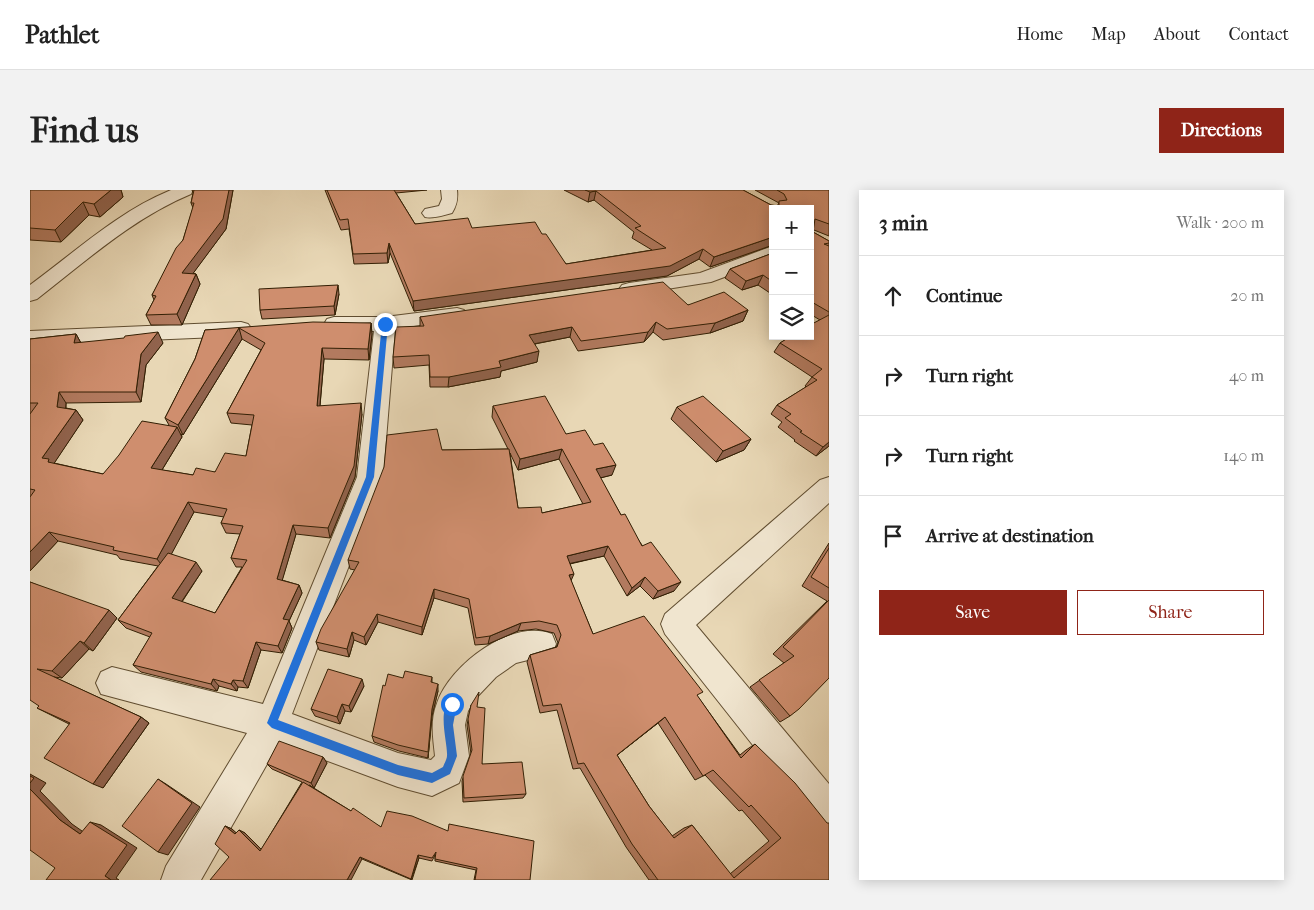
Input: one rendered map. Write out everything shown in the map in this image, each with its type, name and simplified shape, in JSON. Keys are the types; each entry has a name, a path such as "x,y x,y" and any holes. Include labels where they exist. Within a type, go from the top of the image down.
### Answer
{"street":[{"path":"30,295 134,216 161,200 184,190"},
{"path":"431,213 446,209 450,199 449,190"},
{"path":"607,292 704,278 769,254"},
{"path":"315,324 385,324 472,312"},
{"path":"180,880 272,723 370,477 385,324"},
{"path":"30,338 195,333 260,328"},
{"path":"829,487 676,624 829,812"},
{"path":"112,683 272,723 398,770 432,778 447,771 452,756 448,725 452,704 465,687 485,666 509,650 541,644"}],"building":[{"path":"30,190 111,190 94,204 83,202 55,230 30,228"},
{"path":"194,190 229,190 223,219 182,273 196,274 177,314 146,315 156,296 152,295 176,248 183,240 194,203 191,203"},
{"path":"327,190 394,190 415,224 468,218 472,228 535,222 542,234 546,234 566,264 666,248 635,228 641,226 596,191 590,192 585,190 743,190 771,205 769,205 769,238 714,257 703,249 670,266 413,301 389,243 387,253 353,254 348,219 340,220"},
{"path":"777,190 829,190 829,224 815,219 814,226 814,205 779,205 779,201 787,200 784,194"},
{"path":"814,233 829,241 829,243 824,244 829,246 829,312 814,303"},
{"path":"769,254 769,279 763,275 746,281 730,269"},
{"path":"663,282 688,305 724,292 748,310 715,323 667,329 656,322 648,332 581,341 572,327 529,335 539,351 499,361 501,367 449,377 430,377 429,355 393,357 396,327 424,326 420,317"},
{"path":"338,285 334,306 260,310 259,289"},
{"path":"829,315 829,442 823,447 800,432 802,431 785,418 791,414 777,405 817,380 812,377 822,369 780,343 785,340 814,340 814,323"},
{"path":"313,322 371,323 368,349 322,348 317,406 361,403 354,466 328,528 293,525 277,579 299,585 283,619 289,620 278,646 256,642 243,681 233,680 231,684 213,679 211,684 133,665 152,633 118,620 168,553 196,562 172,598 215,613 247,560 231,558 243,526 221,523 227,509 188,502 157,559 113,550 114,547 49,532 30,552 30,497 35,490 30,489 30,414 38,403 30,403 30,339 76,334 74,343 124,338 125,336 158,332 141,354 136,392 59,392 57,407 76,410 42,458 49,459 48,462 103,474 119,455 142,421 177,427 151,468 193,475 196,468 215,472 225,453 246,456 254,415 227,413 265,343 239,328 178,425 165,418 195,359 205,330"},
{"path":"545,396 566,434 585,430 594,445 603,443 616,465 596,469 621,515 625,514 642,546 651,542 681,582 658,591 645,577 632,588 608,546 567,556 574,574 569,575 593,634 644,616 703,692 697,695 741,758 755,744 795,783 827,823 829,823 829,880 658,880 632,844 584,763 578,764 561,704 543,706 530,655 557,647 561,635 557,625 539,621 521,623 490,636 476,638 469,599 434,589 422,627 377,614 364,637 352,632 347,649 316,642 321,629 359,562 348,560 384,467 387,435 437,429 442,450 509,449 518,508 541,507 542,513 591,502 562,449 520,459 493,406","holes":["665,717 703,776 713,770 749,807 751,805 781,838 734,878 692,825 674,838 649,806 617,755"]},
{"path":"703,396 751,439 723,451 677,407"},
{"path":"829,548 829,588 811,577"},
{"path":"30,582 109,610 84,643 80,641 52,671 37,669 141,717 93,784 44,758 70,723 37,708 39,706 30,700"},
{"path":"829,600 829,678 790,716 759,680 794,656 783,647"},
{"path":"328,669 362,679 349,706 342,704 337,717 311,709"},
{"path":"405,671 432,677 431,682 438,684 432,709 428,752 398,745 372,736 383,685 385,686 388,674 403,678"},
{"path":"479,692 477,707 485,708 482,764 522,762 526,794 464,798 463,776 472,750 468,719 471,705"},
{"path":"279,741 323,757 311,783 267,764"},
{"path":"158,779 192,803 158,852 122,826"},
{"path":"303,782 351,811 353,808 381,827 387,811 412,816 448,831 449,824 534,841 530,880 475,880 477,868 435,859 436,852 432,858 418,855 411,879 360,857 347,880 210,880 229,857 215,844 225,826 235,834 239,830 260,851"},
{"path":"30,789 60,820 80,834 90,822 127,845 105,876 111,880 46,880 55,868 30,850"}],"route":[{"path":"385,324 370,477 272,723 398,770 432,778 447,771 452,756 448,725 452,704"}]}
